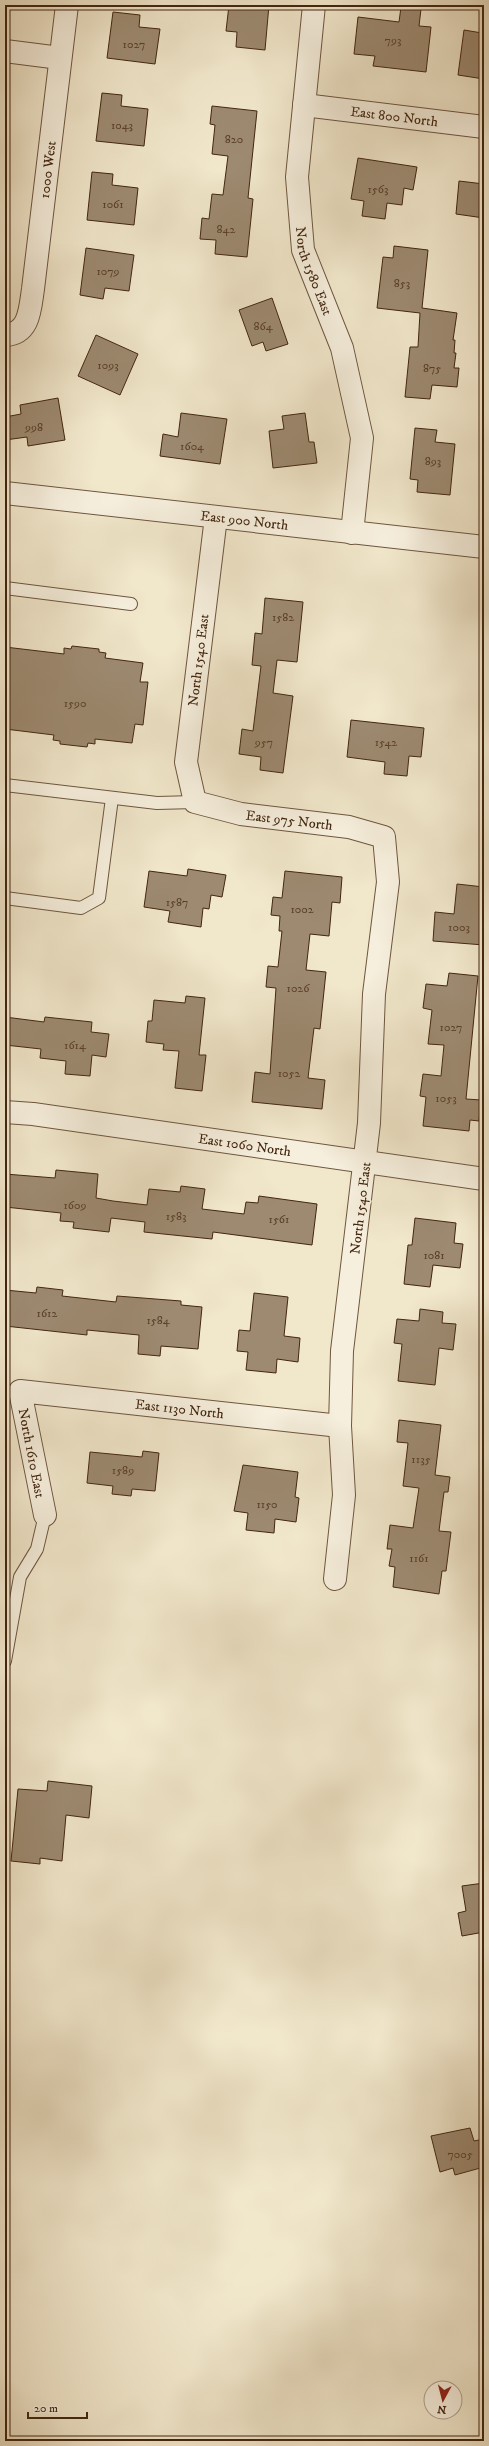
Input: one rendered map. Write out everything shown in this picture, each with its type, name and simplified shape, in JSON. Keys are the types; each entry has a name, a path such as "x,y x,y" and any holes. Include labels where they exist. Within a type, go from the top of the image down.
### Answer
{"street":[{"name":"1000 West","path":"13,333 27,322 33,289 67,5"},
{"name":"North 1580 East","path":"314,5 297,177 303,250 342,348 362,438 352,532"},
{"path":"5,52 60,58"},
{"name":"East 800 North","path":"304,106 484,127"},
{"name":"East 900 North","path":"5,493 484,547"},
{"name":"North 1540 East","path":"195,802 186,762 216,517"},
{"name":"East 975 North","path":"195,802 241,814 349,827 384,837"},
{"name":"North 1540 East","path":"335,1579 344,1494 340,1426 342,1351 366,1161 374,994 388,882 384,837"},
{"name":"East 1060 North","path":"5,1112 366,1161 484,1179"},
{"name":"East 1130 North","path":"20,1391 340,1426"},
{"name":"North 1610 East","path":"20,1391 45,1515"}],"lane":[{"path":"5,588 131,604"},
{"path":"5,785 157,803 195,802"},
{"path":"5,898 81,908 99,898 112,798"},
{"path":"5,1662 20,1577 37,1549 45,1515"}],"building":[{"path":"229,5 269,5 265,50 236,47 237,32 226,31"},
{"path":"401,7 421,9 419,26 431,27 426,72 373,66 375,56 354,54 358,17 399,22"},
{"path":"113,12 140,15 139,27 160,29 155,64 107,58"},
{"path":"464,30 482,33 481,38 484,39 484,79 458,75"},
{"path":"102,93 122,95 121,106 148,109 144,146 96,141"},
{"path":"212,106 257,111 248,198 253,199 247,257 215,254 216,240 200,239 202,218 209,219 212,194 223,195 228,156 212,154 215,125 210,124"},
{"path":"358,158 417,167 413,190 404,188 402,205 387,203 385,219 362,216 364,201 351,199"},
{"path":"92,172 113,174 112,185 138,188 134,225 87,220"},
{"path":"459,181 484,184 484,218 456,214"},
{"path":"394,246 428,250 422,308 457,313 453,340 455,340 454,353 456,353 454,368 459,368 457,387 432,385 430,399 405,397 410,347 418,347 420,313 377,308 383,257 393,258"},
{"path":"86,248 134,255 129,291 105,288 103,299 80,295"},
{"path":"272,298 288,344 266,351 263,342 252,346 239,310"},
{"path":"96,335 138,354 120,395 78,376"},
{"path":"58,398 65,440 28,446 27,437 5,440 5,417 21,414 20,405"},
{"path":"181,413 227,419 220,464 160,456 163,434 178,437"},
{"path":"305,413 309,442 314,442 317,463 273,468 269,431 284,429 282,416"},
{"path":"415,428 437,430 435,442 455,444 450,495 417,492 418,480 410,479"},
{"path":"265,598 303,602 297,662 277,660 273,693 293,696 283,773 260,770 261,757 239,754 242,729 253,731 261,666 252,665 255,633 262,634"},
{"path":"72,646 99,649 99,652 106,653 105,658 143,663 140,682 148,682 143,725 135,724 132,743 95,739 95,744 88,743 87,747 60,744 60,741 53,740 54,735 5,729 5,647 64,654 64,648 71,649"},
{"path":"351,720 424,728 421,757 409,756 407,776 384,774 385,762 347,757"},
{"path":"188,869 226,875 222,897 211,895 209,909 203,908 201,927 168,922 170,911 144,907 149,871 187,876"},
{"path":"285,871 342,877 340,903 332,902 329,936 310,934 306,970 326,972 320,1029 314,1028 308,1078 325,1080 322,1109 252,1102 255,1072 270,1074 276,988 266,987 268,966 278,967 282,931 279,931 280,916 271,915 273,897 282,898"},
{"path":"457,884 484,887 484,945 433,941 435,912 454,914"},
{"path":"449,973 478,976 466,1099 481,1100 479,1121 470,1120 469,1131 423,1126 426,1097 420,1096 423,1074 441,1076 444,1045 428,1044 432,1010 423,1008 426,984 447,986"},
{"path":"186,996 205,998 199,1055 206,1055 202,1091 175,1088 179,1051 163,1050 164,1044 146,1042 148,1021 152,1021 154,1000 185,1003"},
{"path":"5,1017 44,1022 45,1017 92,1022 91,1032 109,1034 106,1057 92,1055 90,1076 65,1074 66,1061 40,1058 41,1049 5,1045"},
{"path":"56,1170 98,1174 96,1198 113,1201 147,1205 149,1189 180,1192 181,1186 205,1189 202,1209 244,1214 246,1202 258,1203 259,1196 317,1204 312,1245 213,1232 212,1239 144,1232 145,1222 111,1218 109,1232 73,1228 74,1222 60,1221 61,1213 5,1207 5,1174 55,1178"},
{"path":"415,1218 456,1223 454,1243 463,1244 460,1268 433,1265 430,1287 404,1284 408,1245 412,1245"},
{"path":"37,1287 63,1290 62,1296 116,1302 117,1296 181,1301 181,1305 202,1307 198,1349 161,1346 160,1356 138,1354 139,1335 87,1330 87,1335 5,1326 5,1290 36,1293"},
{"path":"254,1293 288,1297 284,1336 300,1338 298,1362 277,1359 276,1373 246,1370 248,1352 237,1351 239,1330 250,1331"},
{"path":"420,1309 443,1312 442,1323 456,1324 453,1350 439,1348 435,1385 398,1381 402,1344 394,1343 397,1319 419,1321"},
{"path":"399,1420 441,1425 435,1475 450,1477 448,1492 444,1492 439,1531 451,1532 446,1571 442,1571 439,1594 393,1587 395,1567 389,1566 392,1549 387,1549 390,1525 413,1528 419,1488 403,1486 408,1443 397,1442"},
{"path":"143,1451 159,1453 155,1491 132,1489 131,1496 112,1494 113,1486 87,1483 90,1452 142,1457"},
{"path":"243,1465 298,1472 295,1497 299,1498 296,1522 275,1519 274,1533 246,1530 248,1513 234,1511"},
{"path":"48,1781 92,1786 89,1818 66,1815 62,1861 40,1858 40,1864 11,1861 18,1789 47,1791"},
{"path":"484,1883 484,1932 462,1936 458,1913 466,1911 462,1886"},
{"path":"470,2128 474,2141 484,2139 484,2167 455,2175 453,2168 440,2172 431,2136"}]}
